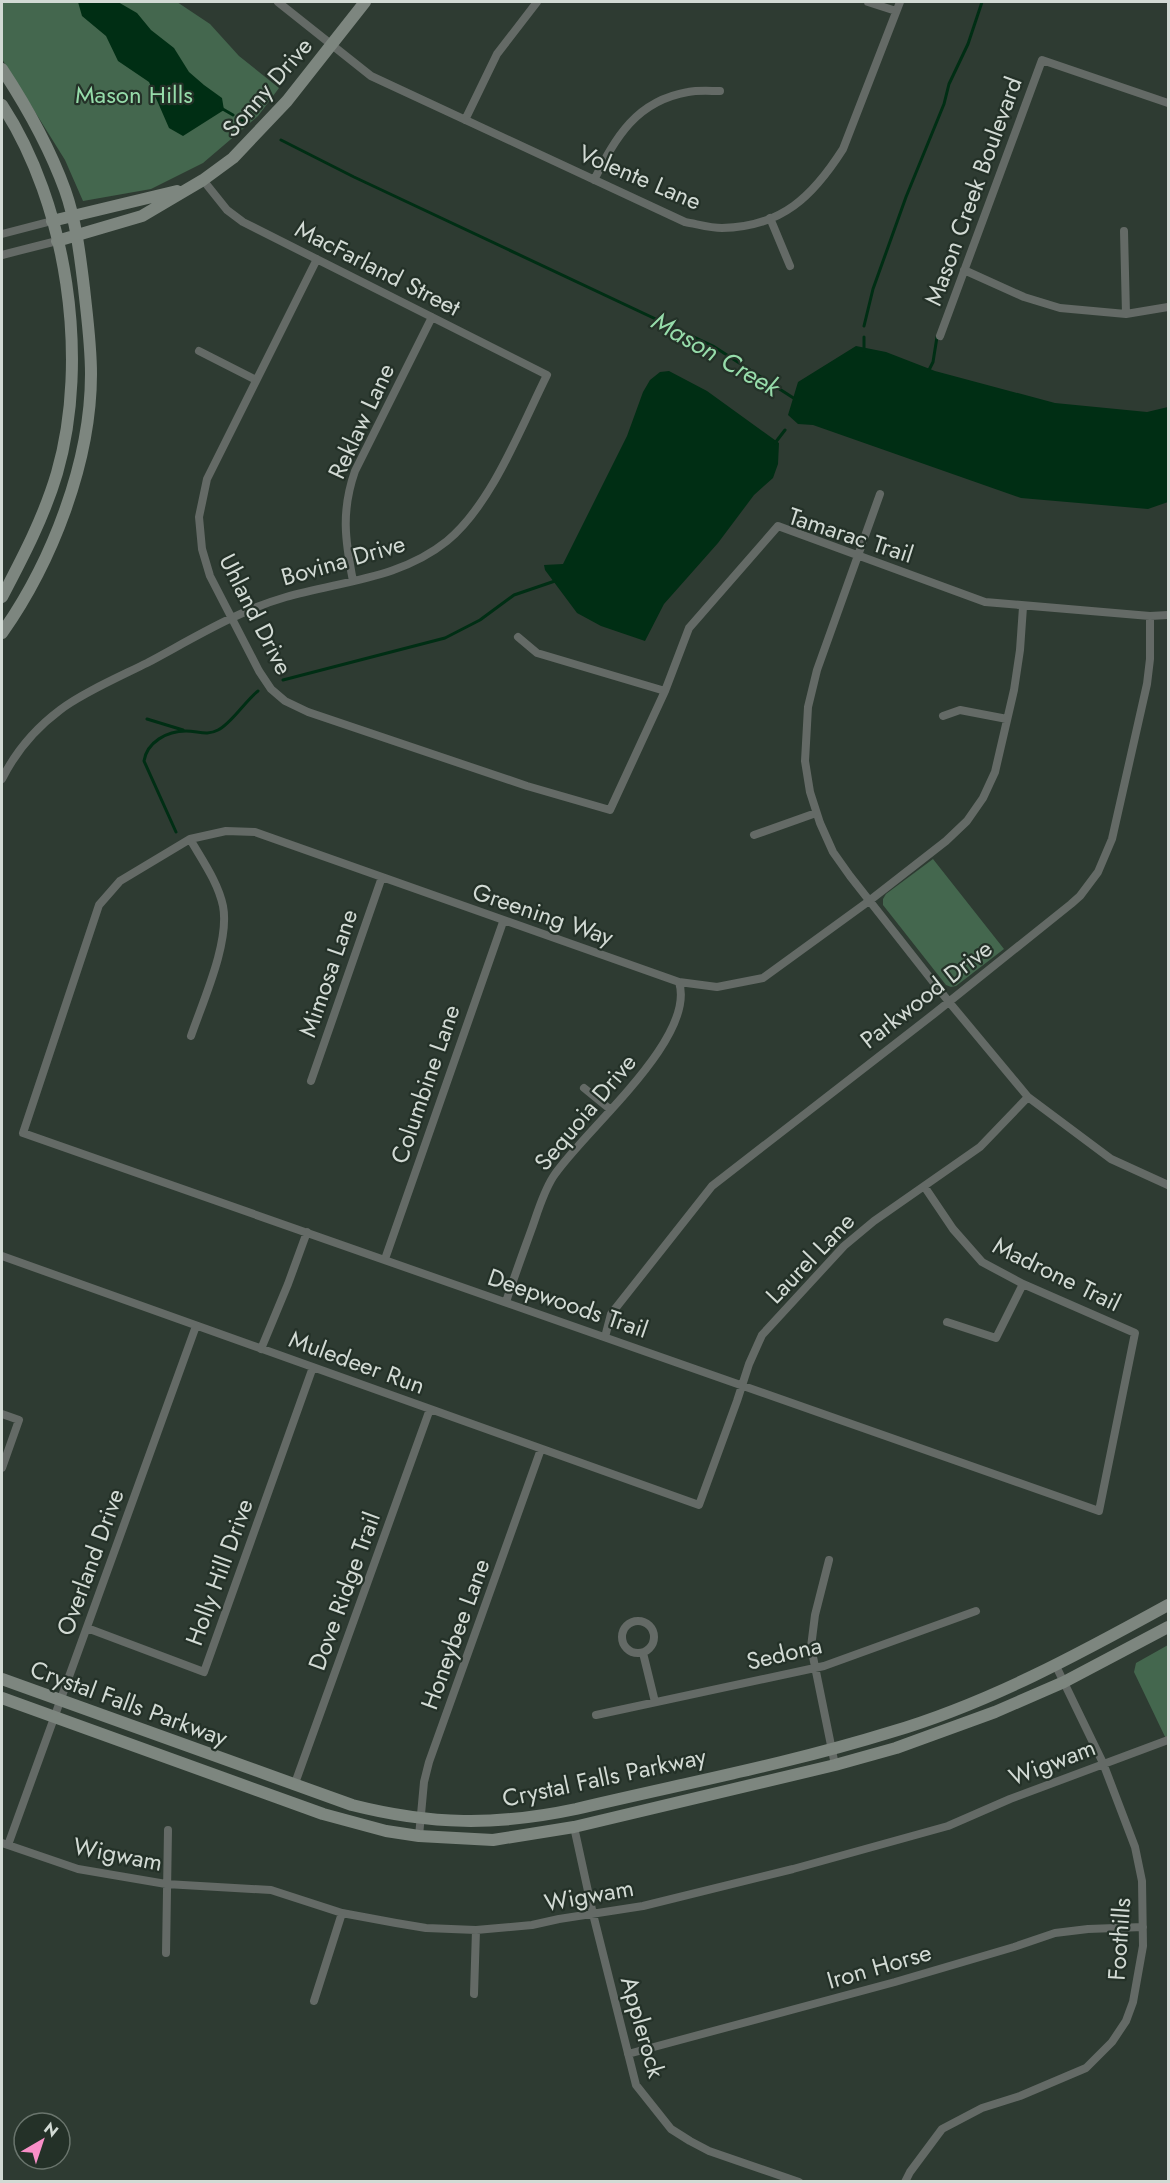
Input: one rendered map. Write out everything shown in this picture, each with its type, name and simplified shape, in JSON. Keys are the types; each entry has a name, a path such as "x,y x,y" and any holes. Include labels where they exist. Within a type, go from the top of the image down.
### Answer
{"main road":[{"name":"Sonny Drive","path":"57,241 142,216 203,180 233,158 287,101 365,2"},
{"path":"2,69 27,108 65,190 77,235 91,375 86,426 74,486 44,561 4,626"},
{"path":"2,105 36,169 52,221 66,278 73,360 67,423 57,471 41,518 2,597"},
{"name":"Sonny Drive","path":"52,221 189,188"},
{"name":"Crystal Falls Parkway","path":"2,1679 352,1805 420,1819 488,1822 536,1818 832,1749 893,1732 990,1696 1056,1665 1168,1605"},
{"name":"Crystal Falls Parkway","path":"2,1698 323,1814 386,1831 419,1836 493,1840 574,1827 835,1765 946,1731 1064,1682 1168,1627"}],"street":[{"name":"Volente Lane","path":"278,2 371,76 685,222 721,228 753,224 785,213 810,194 843,149 900,2"},
{"path":"465,120 497,54 537,2"},
{"path":"868,2 896,11"},
{"name":"Mason Creek Boulevard","path":"940,336 1042,60 1168,103"},
{"path":"594,180 610,148 640,112 662,98 689,91 720,91"},
{"name":"MacFarland Street","path":"203,180 227,210 243,222 547,375"},
{"path":"770,218 790,266"},
{"name":"Sonny Drive","path":"2,234 52,221"},
{"path":"1124,231 1126,314"},
{"name":"Sonny Drive","path":"2,255 57,241"},
{"name":"Uhland Drive","path":"317,259 207,479 199,517 202,549 210,576 259,671 271,689 285,701 308,712 505,778 610,810"},
{"path":"964,270 1024,297 1060,308 1126,314 1168,307"},
{"name":"Reklaw Lane","path":"353,581 345,541 344,515 348,490 355,471 432,317"},
{"path":"200,351 256,380"},
{"name":"Bovina Drive","path":"2,779 20,750 61,710 232,619 259,605 287,596 402,568 422,558 459,530 488,492 547,375"},
{"path":"880,495 817,670 808,707 806,761 810,792 816,813 833,852 869,901 1028,1097 1111,1159 1168,1185"},
{"name":"Tamarac Trail","path":"610,810 665,691 689,628 777,526 985,602 1023,607 1150,616 1168,615"},
{"name":"Greening Way","path":"23,1133 99,905 120,881 190,839 226,831 255,832 503,922 678,982 717,987 763,978 869,901 957,831 976,810 994,772 1007,719 1018,660 1023,607"},
{"name":"Parkwood Drive","path":"605,1337 611,1314 712,1186 1071,904 1098,872 1112,839 1147,684 1150,659 1150,616"},
{"path":"518,637 537,653 665,691"},
{"path":"943,716 960,710 1007,719"},
{"path":"754,835 816,813"},
{"path":"190,839 217,887 223,905 224,924 219,955 191,1036"},
{"name":"Mimosa Lane","path":"311,1081 382,877"},
{"name":"Columbine Lane","path":"385,1259 503,922"},
{"name":"Sequoia Drive","path":"506,1302 548,1187 564,1162 655,1058 681,998 682,993 678,982"},
{"path":"584,1088 611,1110"},
{"name":"Laurel Lane","path":"699,1505 753,1354 762,1335 844,1246 874,1221 980,1147 1028,1097"},
{"name":"Deepwoods Trail","path":"23,1133 1099,1511"},
{"name":"Madrone Trail","path":"924,1186 944,1218 982,1262 1023,1284 1135,1333 1099,1511"},
{"path":"261,1349 288,1284 306,1232"},
{"name":"Muledeer Run","path":"2,1256 699,1505"},
{"path":"946,1322 996,1338 1023,1284"},
{"name":"Overland Drive","path":"5,1844 55,1716 196,1326"},
{"name":"Holly Hill Drive","path":"87,1628 204,1672 313,1367"},
{"name":"Dove Ridge Trail","path":"294,1786 430,1409"},
{"path":"2,1414 19,1420 2,1468"},
{"name":"Honeybee Lane","path":"419,1836 424,1782 429,1762 541,1449"},
{"path":"829,1560 815,1616 811,1647 813,1668 835,1765"},
{"name":"Sedona","path":"596,1715 824,1666 976,1611"},
{"path":"643,1653 655,1702"},
{"name":"Foothills","path":"905,2181 942,2129 982,2108 1020,2096 1086,2068 1112,2042 1126,2021 1133,2002 1143,1946 1142,1881 1135,1847 1103,1763 1056,1665"},
{"name":"Wigwam","path":"5,1844 78,1869 166,1884 272,1890 342,1913 426,1928 476,1929 532,1925 643,1906 793,1869 948,1826 1010,1799 1168,1740"},
{"name":"Applerock","path":"574,1827 593,1914 636,2085 671,2129 709,2151 799,2181"},
{"path":"166,1953 168,1830"},
{"path":"314,2001 342,1913"},
{"name":"Iron Horse","path":"628,2054 895,1982 1055,1933 1143,1927"},
{"path":"474,1994 476,1929"}],"green space":[{"name":"Mason Hills","path":"2,2 177,2 210,24 239,56 279,88 258,116 203,163 151,189 83,201 65,160 2,59"},
{"path":"933,859 1004,949 956,986 951,987 946,985 883,905 886,894"},
{"path":"1168,1645 1168,1743 1134,1672 1136,1663"}],"shaded area":[{"path":"78,2 118,2 137,13 151,30 174,48 189,72 222,98 224,110 183,136 169,128 149,82 118,61 106,36 82,16"},
{"path":"856,346 886,352 935,371 1055,403 1147,412 1168,407 1168,502 1148,509 1021,498 813,425 798,424 788,415 798,382"},
{"path":"669,371 707,391 779,443 778,464 773,478 754,495 718,543 664,604 645,641 601,626 577,613 545,570 544,565 563,564 627,436 643,392 650,380 660,372"}],"waterway":[{"path":"864,326 873,289 906,197 944,104 949,84 968,44 982,2"},
{"name":"Mason Creek","path":"221,108 233,115"},
{"name":"Mason Creek","path":"240,119 245,122"},
{"name":"Mason Creek","path":"281,140 354,177 713,346 795,399"},
{"path":"864,337 864,350"},
{"path":"929,370 933,362 937,337"},
{"path":"775,443 785,430"},
{"path":"283,680 445,638 480,620 514,595 555,581"},
{"path":"176,832 144,761 149,748 165,735 172,733 186,731 206,733 218,730 228,723 258,691"},
{"path":"147,719 183,730"}]}
